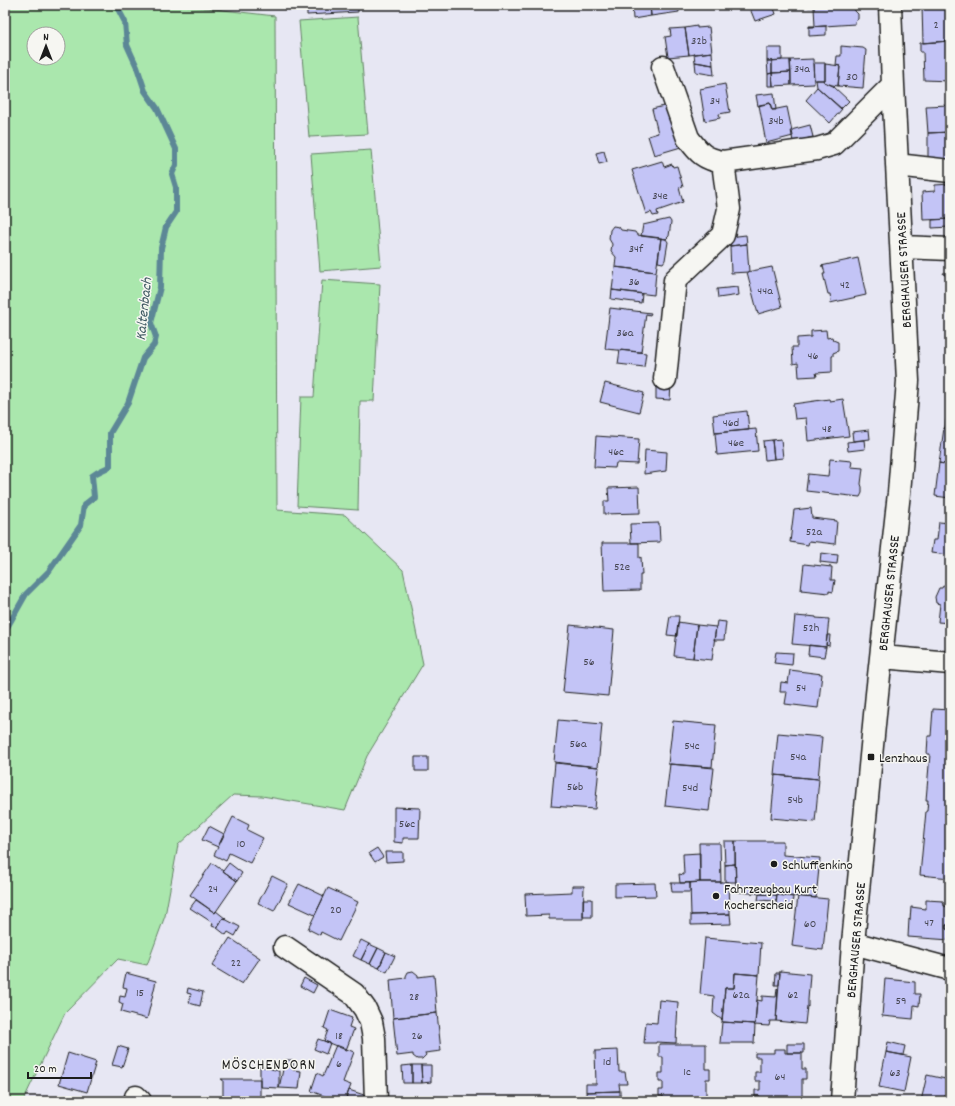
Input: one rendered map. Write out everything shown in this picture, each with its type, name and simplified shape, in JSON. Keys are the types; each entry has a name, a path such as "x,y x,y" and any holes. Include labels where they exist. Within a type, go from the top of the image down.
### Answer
{"street":[{"name":"BERGHAUSER STRASSE","path":"842,1101 853,943 877,694 899,493 908,381 890,5"},
{"path":"664,67 688,138 704,157 723,162 817,149 834,144 893,85"},
{"path":"665,379 675,280 723,234 729,209 723,162"},
{"path":"897,165 950,171"},
{"path":"902,248 950,249"},
{"path":"882,657 950,663"},
{"path":"853,943 950,969"},
{"path":"285,947 354,994 366,1009 371,1022 374,1038 376,1101"}],"green space":[{"path":"5,5 187,5 275,16 277,510 345,515 403,570 423,664 367,756 345,810 262,796 233,795 178,845 165,916 147,965 118,959 65,1013 23,1101 5,1101"},
{"path":"358,17 368,134 309,137 299,21"},
{"path":"371,150 381,266 320,271 311,154"},
{"path":"322,280 380,284 374,401 360,401 358,510 297,506 301,397 314,397"}],"building":[{"path":"307,5 358,5 358,12 307,15"},
{"path":"632,5 650,5 651,16 633,19"},
{"path":"650,5 678,5 679,12 651,16"},
{"path":"773,5 776,14 755,21 749,6"},
{"path":"854,5 855,11 858,14 858,19 855,21 855,24 809,27 815,26 814,7 808,6"},
{"path":"950,6 950,41 923,43 922,7"},
{"path":"697,26 697,28 709,27 712,52 689,55 685,28"},
{"path":"826,26 826,35 809,36 809,27"},
{"path":"685,28 689,55 668,57 665,37 671,36 670,29"},
{"path":"950,41 950,81 924,80 923,52 920,52 920,43"},
{"path":"841,46 863,48 866,50 863,88 838,86 840,66 836,65 837,56 841,56"},
{"path":"767,48 782,48 782,60 767,61"},
{"path":"712,52 713,65 695,62 694,54"},
{"path":"813,59 814,84 791,85 790,60"},
{"path":"790,60 791,72 772,73 772,61"},
{"path":"767,61 772,61 772,73 768,74"},
{"path":"695,62 713,65 714,75 696,72"},
{"path":"813,63 825,63 825,80 814,80"},
{"path":"825,64 840,66 838,86 824,82"},
{"path":"791,72 791,85 773,86 772,73"},
{"path":"772,73 773,86 768,86 768,74"},
{"path":"816,80 824,80 824,82 833,86 849,101 841,109 817,87"},
{"path":"725,84 730,112 719,114 720,118 705,121 700,89"},
{"path":"817,87 842,109 830,123 806,100"},
{"path":"774,93 776,110 772,110 770,103 758,106 756,95"},
{"path":"770,103 772,110 787,107 793,136 766,143 759,105"},
{"path":"668,105 681,147 654,155 648,136 658,133 652,109"},
{"path":"950,105 950,132 928,133 926,106"},
{"path":"810,125 813,137 793,142 791,130"},
{"path":"950,132 950,159 928,160 928,133"},
{"path":"604,151 607,162 599,164 596,153"},
{"path":"662,161 664,167 672,164 673,167 677,166 683,187 679,188 683,202 657,211 658,215 653,216 651,212 646,214 632,170"},
{"path":"950,184 950,219 923,220 922,192 935,191 935,185"},
{"path":"669,219 671,222 669,236 666,239 641,236 643,225"},
{"path":"948,219 949,227 932,228 932,220"},
{"path":"613,226 619,227 621,230 635,232 637,235 661,238 656,272 615,267 616,257 611,251 612,244 609,239 610,230"},
{"path":"746,235 747,244 730,246 729,237"},
{"path":"661,238 666,239 668,242 665,260 663,263 658,262"},
{"path":"747,244 749,272 731,273 730,246"},
{"path":"858,258 866,295 830,303 830,294 828,294 823,274 825,274 823,266 821,266"},
{"path":"615,267 656,272 654,295 612,290"},
{"path":"772,267 782,307 758,314 747,272"},
{"path":"943,273 950,273 950,315 948,315 948,274 944,275"},
{"path":"738,287 739,295 718,298 717,289"},
{"path":"612,290 642,294 641,303 611,299"},
{"path":"610,308 651,313 650,315 646,314 641,352 605,349"},
{"path":"826,330 827,338 832,337 833,340 838,342 838,351 833,353 832,356 832,372 816,373 817,376 799,377 798,363 793,364 792,347 797,347 797,338 811,337 811,331"},
{"path":"620,350 646,353 644,367 618,364"},
{"path":"605,383 644,393 639,412 600,402"},
{"path":"656,383 671,384 670,400 656,399"},
{"path":"829,399 830,401 843,399 849,436 808,441 806,418 795,419 793,404"},
{"path":"747,411 749,430 715,433 713,415"},
{"path":"947,415 950,416 950,429 945,428"},
{"path":"944,428 950,429 950,465 939,463"},
{"path":"756,429 758,451 717,455 715,433"},
{"path":"869,430 870,439 853,441 852,432"},
{"path":"596,436 639,439 637,464 616,463 615,468 594,467"},
{"path":"781,439 783,458 774,459 772,440"},
{"path":"772,440 774,459 765,460 763,441"},
{"path":"864,440 865,449 848,451 847,442"},
{"path":"645,450 667,452 666,471 644,474"},
{"path":"830,459 852,461 851,467 863,468 861,484 862,493 860,497 806,491 808,474 828,476"},
{"path":"939,463 950,465 950,498 935,496"},
{"path":"639,487 640,513 604,514 604,501 609,501 608,488"},
{"path":"811,508 812,518 837,521 835,544 809,541 808,545 790,542 794,510"},
{"path":"939,522 950,523 950,555 931,553 933,540 937,540"},
{"path":"659,523 660,542 631,543 630,524"},
{"path":"602,543 639,543 639,558 641,557 642,575 640,575 640,590 604,591"},
{"path":"821,553 838,555 837,564 820,562"},
{"path":"804,564 832,567 831,580 835,580 833,592 829,591 829,593 801,590"},
{"path":"943,586 950,587 950,623 938,622 940,604 936,603 935,597 939,588 942,588"},
{"path":"670,616 679,616 677,636 667,635"},
{"path":"795,616 829,619 826,647 792,644"},
{"path":"717,621 726,622 724,640 714,640"},
{"path":"678,622 697,625 693,658 674,656"},
{"path":"570,625 614,630 608,696 563,692"},
{"path":"697,625 716,627 712,660 693,658"},
{"path":"827,635 830,635 829,646 826,645"},
{"path":"809,645 826,647 824,657 808,655"},
{"path":"776,652 793,653 792,665 774,663"},
{"path":"790,670 822,674 818,708 785,704 787,692 780,692 781,682 788,683"},
{"path":"933,709 950,710 950,878 920,875 928,800 926,800 930,754 927,754 928,736 931,736"},
{"path":"558,720 602,724 598,767 554,762"},
{"path":"673,721 716,725 712,767 668,764"},
{"path":"778,733 822,737 818,779 774,775"},
{"path":"415,757 428,757 428,771 415,771"},
{"path":"555,763 599,767 595,809 551,806"},
{"path":"670,764 714,768 709,811 665,806"},
{"path":"775,775 819,779 815,822 771,818"},
{"path":"394,807 420,808 419,838 403,838 403,843 394,842"},
{"path":"233,817 249,825 247,830 263,838 250,863 229,853 226,861 214,855"},
{"path":"209,826 224,834 218,847 202,840"},
{"path":"724,841 735,841 735,864 725,865"},
{"path":"735,841 783,841 783,855 820,858 816,898 736,892"},
{"path":"699,843 720,843 721,882 700,882"},
{"path":"377,848 383,857 375,862 369,853"},
{"path":"385,852 403,852 403,861 386,862"},
{"path":"700,853 700,882 680,883 679,874 684,875 683,854"},
{"path":"212,863 237,881 215,913 190,895"},
{"path":"229,863 242,873 237,881 223,871"},
{"path":"735,864 736,882 725,882 725,865"},
{"path":"272,876 288,884 274,911 258,903"},
{"path":"729,882 730,914 691,915 690,883"},
{"path":"655,883 656,896 615,897 615,884"},
{"path":"671,883 690,883 690,892 672,892"},
{"path":"299,884 324,896 315,915 289,903"},
{"path":"572,886 584,886 583,919 549,919 549,915 526,916 525,894 572,892"},
{"path":"328,888 358,902 339,941 321,932 320,935 308,929"},
{"path":"759,894 777,895 776,901 758,900"},
{"path":"777,895 793,897 792,908 776,906"},
{"path":"798,896 828,899 823,950 792,946"},
{"path":"583,899 592,899 592,917 583,917"},
{"path":"196,900 215,913 216,911 226,920 223,918 217,928 212,926 213,923 190,908"},
{"path":"926,900 943,901 944,906 950,907 949,925 946,925 946,929 950,930 950,940 908,937 911,907 926,909"},
{"path":"950,913 950,930 946,929 946,925 949,925"},
{"path":"730,914 731,924 691,925 691,915"},
{"path":"223,918 240,927 235,936 228,932 226,935 217,928"},
{"path":"230,938 260,958 242,984 212,966"},
{"path":"705,938 761,943 759,975 735,973 734,988 725,988 722,1020 713,1013 714,996 700,994"},
{"path":"361,940 369,944 361,960 353,956"},
{"path":"369,944 378,948 370,964 361,960"},
{"path":"378,948 386,952 379,968 370,964"},
{"path":"386,952 395,956 387,972 379,968"},
{"path":"413,971 418,975 418,977 434,975 437,1013 393,1018 390,980 406,978 408,972"},
{"path":"780,971 810,974 808,1007 807,1006 805,1024 776,1021"},
{"path":"126,973 156,981 147,1019 121,1012 123,1004 119,1002 120,996 125,997 127,988 123,987"},
{"path":"735,973 759,975 755,1024 722,1022 725,988 734,988"},
{"path":"776,973 780,973 779,985 775,985"},
{"path":"304,978 317,985 313,993 300,986"},
{"path":"885,979 915,982 915,994 920,994 919,1006 914,1005 913,1019 882,1016"},
{"path":"188,988 203,992 200,1006 189,1003 191,994 187,993"},
{"path":"777,988 776,1021 770,1021 769,1026 754,1025 757,1000 762,1001 762,996 776,997"},
{"path":"659,1000 678,1002 676,1043 644,1043 646,1022 657,1023"},
{"path":"330,1010 352,1018 349,1027 354,1029 346,1050 324,1041 328,1030 324,1028"},
{"path":"437,1013 441,1051 425,1053 426,1055 422,1059 417,1059 413,1056 413,1054 397,1056 393,1018"},
{"path":"722,1022 754,1024 754,1043 720,1043"},
{"path":"318,1039 330,1043 326,1054 314,1049"},
{"path":"888,1042 905,1046 903,1055 886,1052"},
{"path":"659,1044 706,1044 706,1069 710,1069 710,1079 706,1079 706,1101 663,1101 663,1096 659,1096 659,1090 663,1090 663,1082 659,1082 659,1073 663,1073 663,1057 659,1057"},
{"path":"787,1044 804,1044 804,1053 787,1053"},
{"path":"336,1045 354,1052 343,1082 351,1085 345,1101 337,1101 311,1091 317,1073 323,1076"},
{"path":"118,1046 128,1049 122,1067 112,1065"},
{"path":"774,1049 785,1049 785,1053 802,1053 802,1069 806,1069 806,1079 802,1079 802,1101 760,1101 760,1096 755,1096 755,1090 760,1090 760,1081 755,1081 755,1072 760,1072 760,1057 755,1057 755,1053 774,1053"},
{"path":"618,1050 619,1072 625,1072 627,1084 619,1084 620,1091 586,1092 586,1084 596,1084 595,1051"},
{"path":"886,1052 911,1057 904,1092 879,1087"},
{"path":"68,1053 96,1062 87,1092 59,1084"},
{"path":"285,1060 293,1060 293,1070 301,1071 299,1089 279,1088"},
{"path":"412,1065 421,1065 422,1083 412,1083"},
{"path":"412,1065 412,1083 403,1083 402,1066"},
{"path":"421,1065 431,1065 431,1082 422,1083"},
{"path":"260,1066 279,1071 279,1088 260,1087"},
{"path":"927,1075 950,1080 948,1093 950,1093 950,1101 921,1101"},
{"path":"221,1079 260,1079 260,1101 221,1101 223,1100 223,1080"},
{"path":"349,1090 367,1096 365,1101 345,1101"},
{"path":"620,1091 620,1101 587,1101 586,1092"}],"waterway":[{"name":"Kaltenbach","path":"5,631 26,594 49,571 81,525 84,505 94,497 92,476 110,466 110,433 128,403 143,358 154,345 156,337 151,323 160,287 161,248 166,227 176,212 176,187 172,174 176,165 176,149 157,108 145,91 137,67 127,45 125,22 116,5"},
{"name":"Kaltenbach","path":"5,661 5,674"}],"place":[{"name":"Lenzhaus","path":"871,757"},
{"name":"Schluffenkino","path":"774,864"},
{"name":"Fahrzeugbau Kurt Kocherscheid","path":"716,896"}],"district":[{"name":"MÖSCHENBORN","path":"269,1064"}]}
